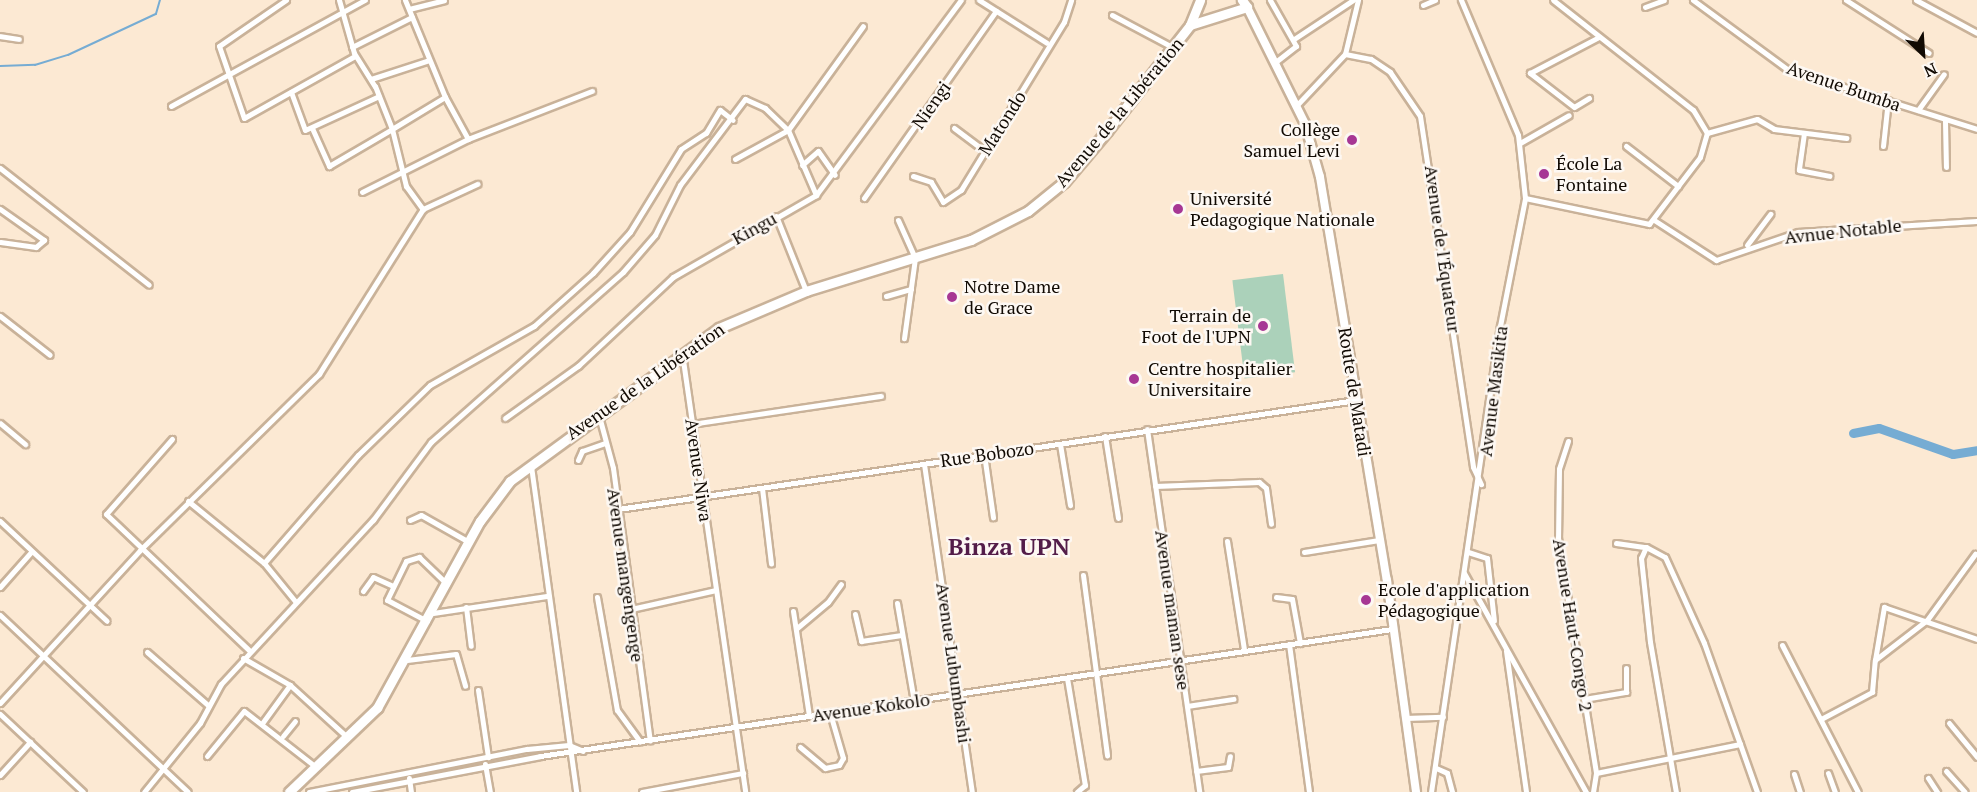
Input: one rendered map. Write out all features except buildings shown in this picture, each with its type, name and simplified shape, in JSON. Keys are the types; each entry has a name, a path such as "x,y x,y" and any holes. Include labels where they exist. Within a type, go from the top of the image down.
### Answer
{"highway":[{"name":"Avenue de la Libération","path":"290,792 349,738 376,708 407,660 469,542 499,495 531,464 682,351 746,314 806,291 915,258 998,229 1053,191 1174,48 1190,25 1200,0"},
{"path":"1190,25 1217,16 1244,3"}],"main road":[{"name":"Route de Matadi","path":"1244,3 1277,61 1296,106 1320,177 1379,540 1416,792"}],"street":[{"path":"286,0 219,46 229,79 246,118 355,56"},
{"path":"339,0 355,56 371,79 392,129 410,194 423,209"},
{"path":"171,106 229,79 364,0"},
{"path":"405,0 444,97 468,139"},
{"path":"409,9 444,0"},
{"name":"Kingu","path":"505,418 578,366 673,277 816,195 835,175 961,0"},
{"path":"979,0 1047,44"},
{"name":"Matondo","path":"913,176 926,178 949,202 984,151 1047,44 1064,22 1071,0"},
{"path":"1270,0 1294,39 1296,48 1277,61"},
{"path":"1294,39 1353,0"},
{"path":"1296,106 1345,54 1358,0"},
{"path":"1423,5 1436,0"},
{"name":"Avenue Masikita","path":"1431,792 1464,573 1481,484 1500,326 1525,198 1520,143 1461,0"},
{"path":"1525,198 1645,225 1654,219 1700,157 1707,133 1692,110 1553,0"},
{"path":"1645,7 1664,0"},
{"name":"Avenue Bumba","path":"1692,0 1786,69 1888,100 1945,121 1977,129"},
{"path":"1846,0 1929,53"},
{"path":"1916,0 1977,33"},
{"name":"Niengi","path":"864,198 996,11"},
{"path":"1112,15 1174,48"},
{"path":"352,47 412,17"},
{"path":"735,159 788,130 863,26"},
{"path":"0,36 19,39"},
{"path":"1589,98 1574,107 1530,73 1599,37"},
{"name":"Avenue de l'Équateur","path":"1345,54 1371,59 1390,72 1420,116 1473,467 1481,484"},
{"path":"371,79 429,60"},
{"path":"1918,110 1944,74"},
{"path":"362,192 405,173 468,139 592,91"},
{"path":"291,92 303,129 312,128 379,96"},
{"path":"312,128 329,166 444,97"},
{"path":"144,792 164,768 249,650 373,520 431,442 623,272 655,236 703,153 750,98 788,130 816,195"},
{"path":"1883,146 1888,100"},
{"path":"264,563 358,455 430,385 534,326 594,273 630,232 681,149 706,133 720,110 733,120"},
{"path":"1520,143 1569,115"},
{"path":"1707,133 1757,119 1774,129 1846,138"},
{"path":"1945,121 1946,167"},
{"path":"954,128 984,151"},
{"path":"1804,133 1799,170 1829,176"},
{"path":"1626,146 1678,186"},
{"path":"802,165 818,151 835,175"},
{"path":"0,168 149,285"},
{"path":"0,703 140,550 319,374 423,209 477,184"},
{"path":"0,209 44,240 36,247 0,242"},
{"path":"1747,245 1770,214"},
{"path":"776,216 806,291"},
{"name":"Avnue Notable","path":"1654,219 1716,260 1747,245 1798,232 1977,221"},
{"path":"898,220 915,258 904,338"},
{"path":"886,296 911,289"},
{"path":"0,316 50,355"},
{"name":"Avenue Niwa","path":"682,351 745,792"},
{"path":"691,424 881,396"},
{"name":"Rue Bobozo","path":"618,509 1060,444 1147,429 1356,400"},
{"name":"Avenue mangengenge","path":"598,412 618,509 630,609 650,740"},
{"path":"0,423 25,444"},
{"name":"Avenue maman sese","path":"1147,429 1199,792"},
{"path":"1105,436 1118,518"},
{"path":"172,439 106,514 140,550 249,650"},
{"name":"Avenue Haut-Congo 2","path":"1568,441 1559,469 1558,538 1596,773 1593,792"},
{"path":"579,460 582,451 605,443"},
{"path":"1060,444 1070,505"},
{"path":"984,454 993,517"},
{"path":"531,464 547,596 576,792"},
{"name":"Avenue Lubumbashi","path":"924,464 972,792"},
{"path":"1155,486 1259,482 1266,488 1271,524"},
{"path":"762,488 771,563"},
{"path":"188,501 264,563 295,601"},
{"path":"410,520 421,514 469,542"},
{"path":"0,521 88,606 107,621"},
{"path":"1304,552 1379,540"},
{"path":"1227,541 1244,650"},
{"path":"1617,543 1646,547 1668,562 1757,792"},
{"path":"1646,547 1641,558 1644,595 1668,758 1676,792"},
{"path":"0,587 31,552"},
{"path":"1468,552 1487,558 1494,621"},
{"path":"1875,660 1927,620 1975,554"},
{"path":"428,622 388,603 393,586 414,556 447,585"},
{"path":"1464,573 1494,621 1506,648 1586,792"},
{"path":"1083,575 1107,755"},
{"path":"363,591 375,576 393,586"},
{"path":"797,628 828,602 840,584"},
{"path":"630,609 716,590"},
{"path":"433,613 547,596"},
{"path":"597,597 617,710 640,741"},
{"path":"1276,597 1292,599 1300,643"},
{"path":"897,603 914,701"},
{"path":"466,607 471,646"},
{"path":"1821,719 1872,692 1882,607 1927,620 1977,639"},
{"path":"793,611 809,716"},
{"path":"855,614 861,641 902,635"},
{"path":"0,615 188,792"},
{"name":"Avenue Kokolo","path":"352,792 486,766 640,741 735,729 1392,629"},
{"path":"1289,644 1308,792"},
{"path":"1782,645 1858,792"},
{"path":"1506,648 1527,792"},
{"path":"147,652 208,706"},
{"path":"407,660 456,654 465,686"},
{"path":"243,658 290,685 349,738"},
{"path":"1584,699 1626,692 1626,668"},
{"path":"1067,678 1085,785 1077,792"},
{"path":"263,722 290,685"},
{"path":"478,690 490,792"},
{"path":"1187,706 1233,699"},
{"path":"207,756 244,711 284,736 316,766"},
{"path":"800,747 825,768 839,765 843,758 830,713"},
{"path":"0,714 82,792"},
{"path":"1405,718 1443,717"},
{"path":"284,736 295,721"},
{"path":"1949,723 1977,757"},
{"path":"0,775 30,742"},
{"path":"1596,773 1740,744"},
{"path":"309,792 486,757 569,745 584,751"},
{"path":"1196,771 1228,766 1230,756"},
{"path":"1436,768 1447,773 1452,792"},
{"path":"1947,771 1965,792"},
{"path":"642,792 743,772"},
{"path":"408,773 411,792"},
{"path":"1828,773 1835,792"},
{"path":"1794,774 1800,792"},
{"path":"1928,778 1937,792"}],"green space":[{"name":"Terrain de Foot de l'UPN","path":"1283,274 1295,372 1244,378 1232,280"}],"waterway":[{"path":"0,66 35,65 68,55 156,14 160,0"},
{"path":"1853,433 1879,428 1953,454 1977,450"}],"place":[{"name":"Collège Samuel Levi","path":"1352,140"},
{"name":"École La Fontaine","path":"1544,174"},
{"name":"Université Pedagogique Nationale","path":"1178,209"},
{"name":"Notre Dame de Grace","path":"952,297"},
{"name":"Terrain de Foot de l'UPN","path":"1263,326"},
{"name":"Centre hospitalier Universitaire","path":"1134,379"},
{"name":"Ecole d'application Pédagogique","path":"1366,600"}],"district":[{"name":"Binza UPN","path":"1009,547"}]}
